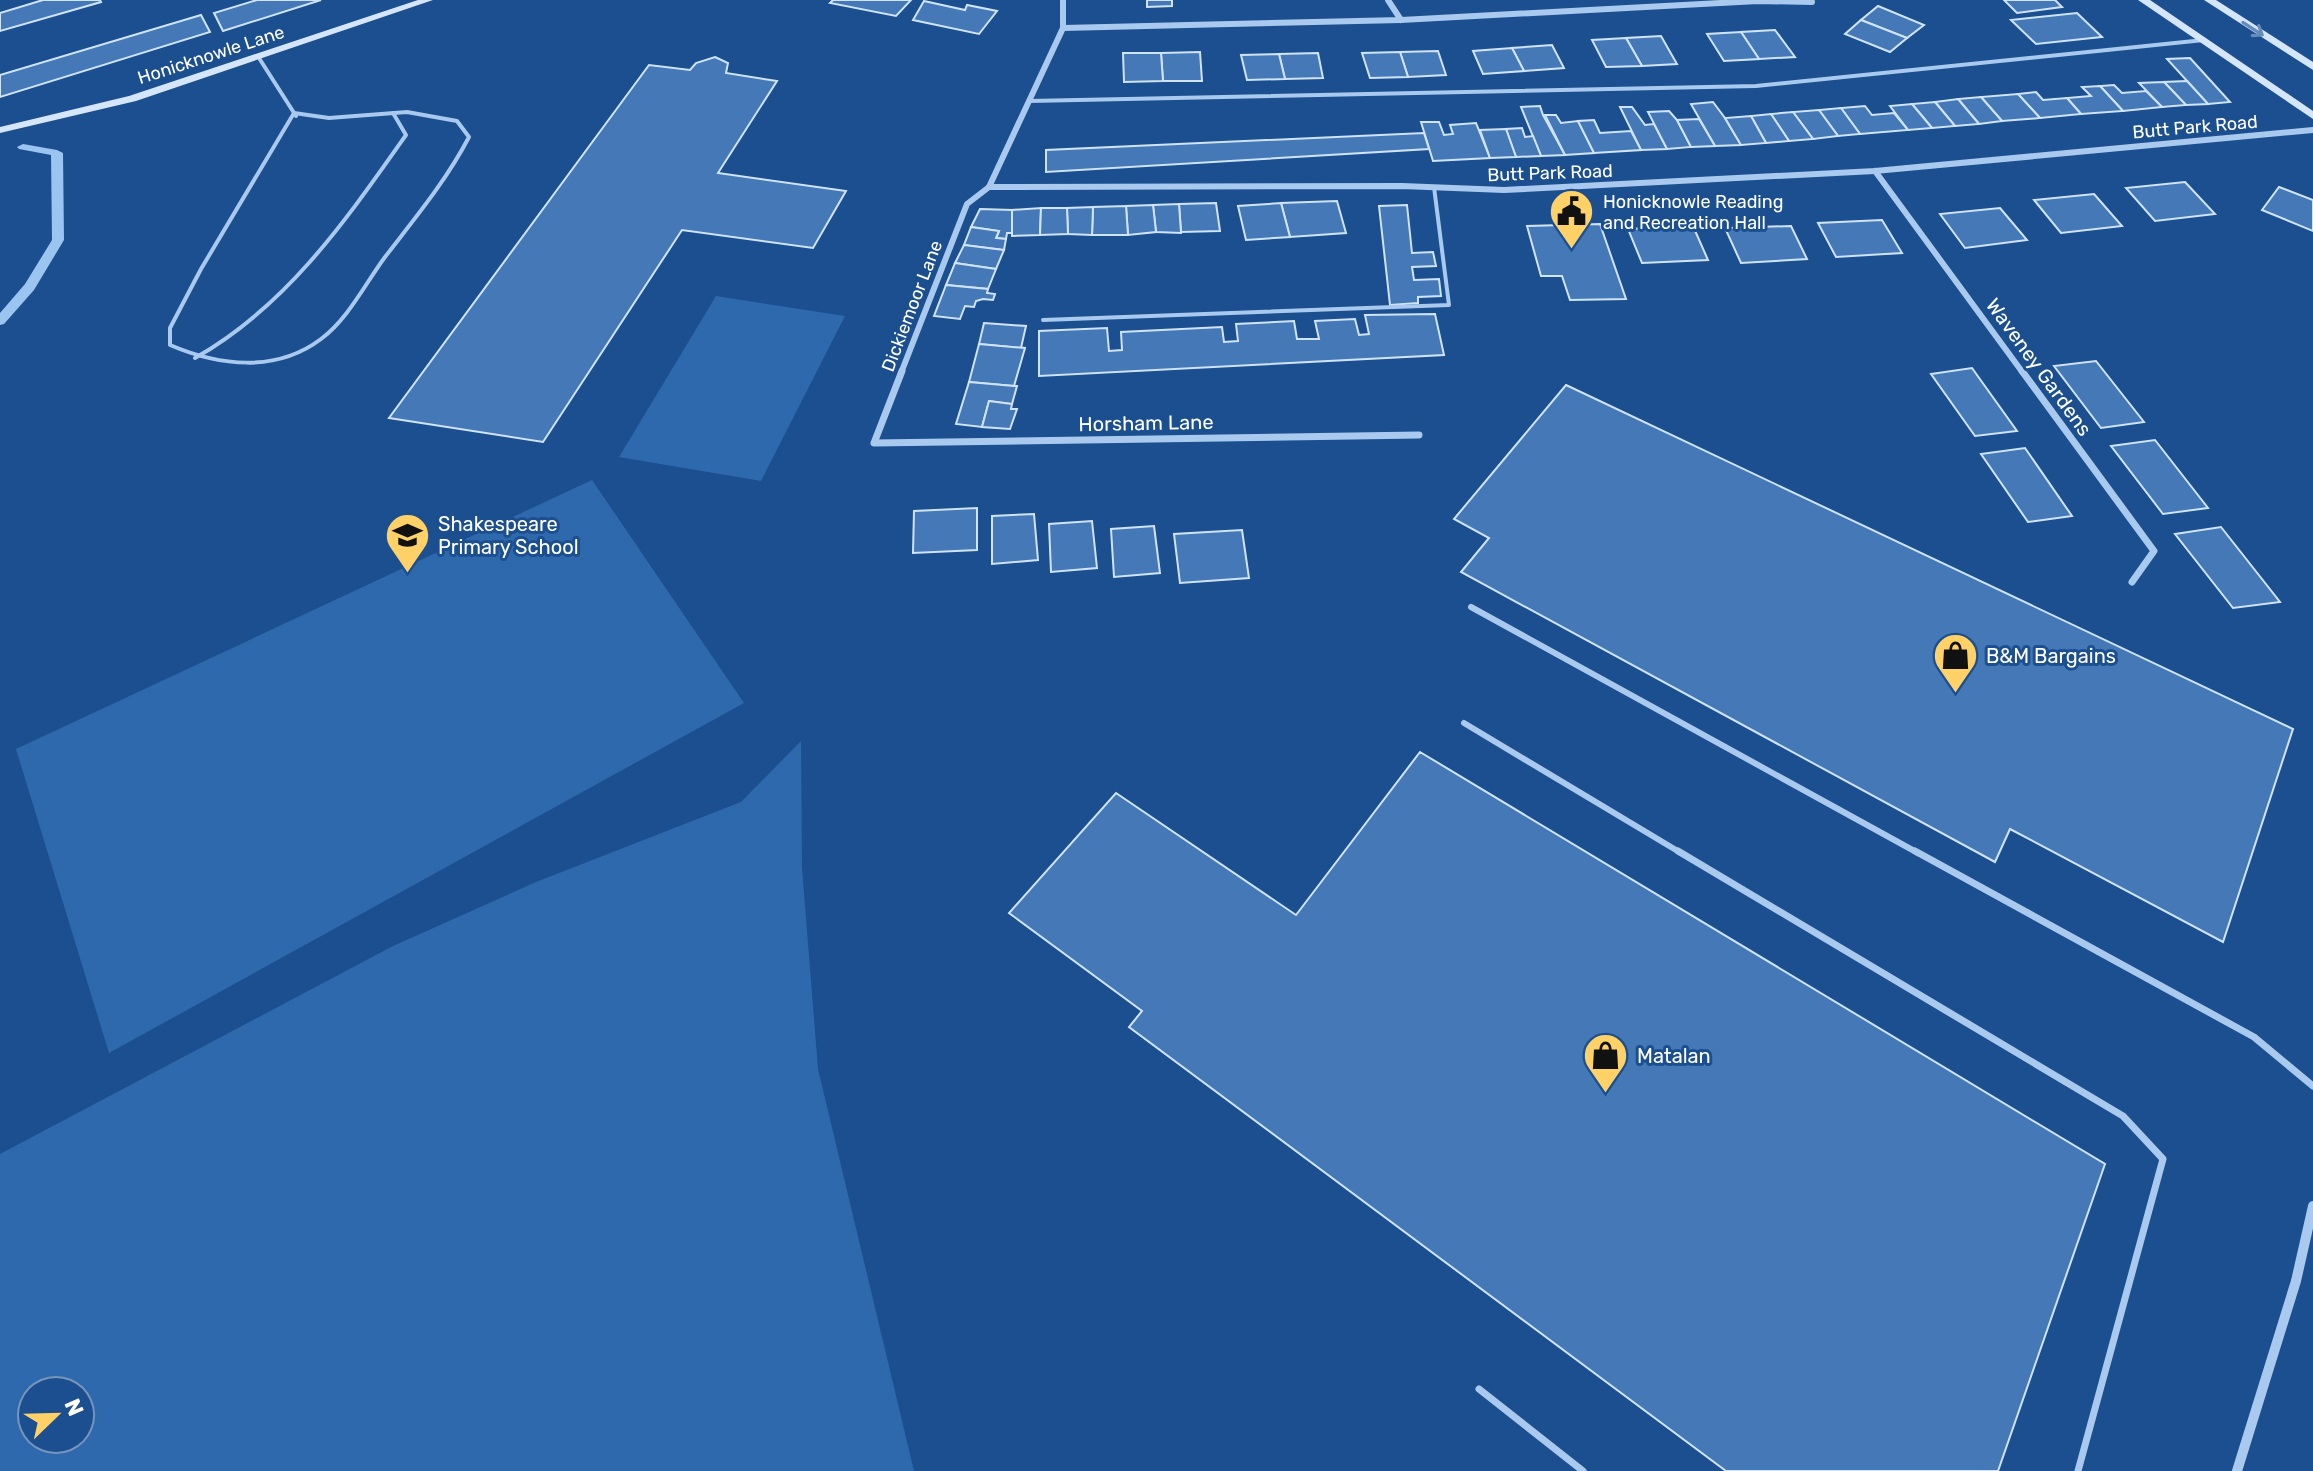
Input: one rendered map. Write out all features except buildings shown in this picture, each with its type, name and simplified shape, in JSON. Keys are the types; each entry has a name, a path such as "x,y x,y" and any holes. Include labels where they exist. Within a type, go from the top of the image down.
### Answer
{"street":[{"name":"Honicknowle Lane","path":"0,130 132,99 428,0"},
{"path":"989,187 1063,28 1063,0"},
{"path":"1388,0 1401,20"},
{"path":"2143,0 2313,116"},
{"path":"2209,0 2313,67"},
{"path":"1063,28 1401,20 1757,1 1812,2"},
{"name":"Butt Park Road","path":"989,187 1434,187 1504,190 1875,171 2313,130"},
{"name":"Waveney Gardens","path":"1875,171 2154,551 2132,582"},
{"name":"Dickiemoor Lane","path":"874,443 967,204 989,187"},
{"name":"Horsham Lane","path":"874,443 1419,435"},
{"path":"2237,1471 2296,1281 2313,1206"}],"lane":[{"path":"1029,101 1756,86 2204,40"},
{"path":"259,58 295,114"},
{"path":"407,112 457,121 469,137 449,177 322,338 269,362 223,365 195,358 170,345 170,328 229,220 295,114 329,118 407,112"},
{"path":"195,358 219,347 267,308 352,212 406,135 393,113"},
{"path":"1043,320 1449,305 1434,187"},
{"path":"1471,607 2254,1037 2313,1086"},
{"path":"1464,723 2123,1116 2163,1159 2078,1471"},
{"path":"1479,1389 1583,1471"}],"shaded area":[{"path":"716,296 845,316 761,481 619,457"},
{"path":"592,480 744,703 109,1053 16,749"},
{"path":"801,741 802,868 818,1069 914,1471 0,1471 0,1154 393,946 536,882 741,802"}],"waterway":[{"path":"0,321 30,287 58,240 57,153 23,147"}],"place":[{"name":"Honicknowle Reading and Recreation Hall","path":"1572,251"},
{"name":"Shakespeare Primary School","path":"407,574"},
{"name":"B&M Bargains","path":"1955,695"},
{"name":"Matalan","path":"1606,1095"}]}
